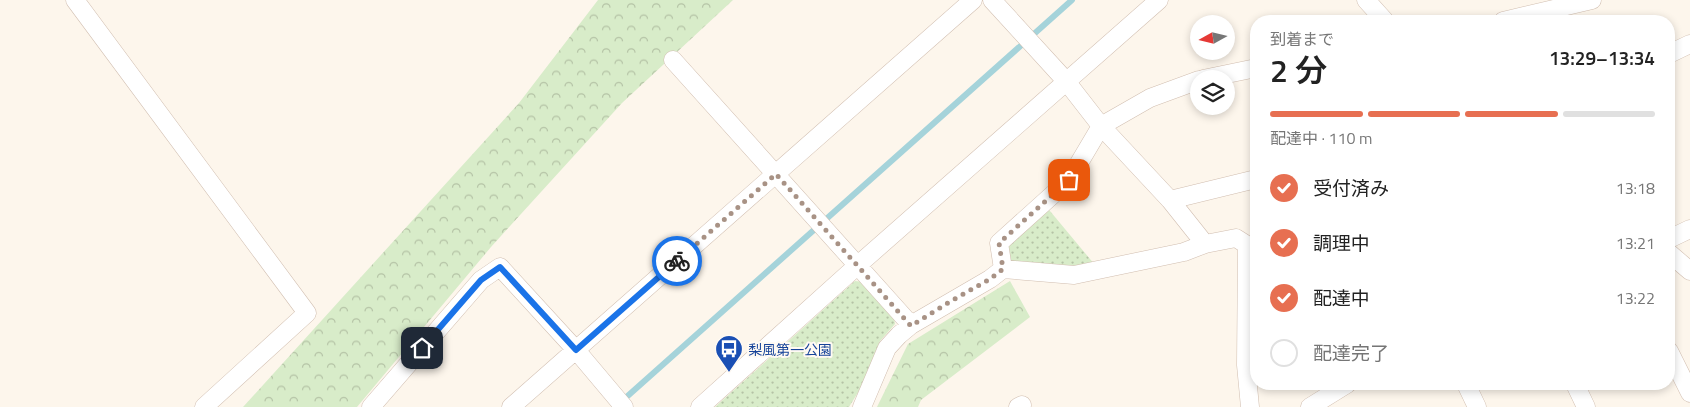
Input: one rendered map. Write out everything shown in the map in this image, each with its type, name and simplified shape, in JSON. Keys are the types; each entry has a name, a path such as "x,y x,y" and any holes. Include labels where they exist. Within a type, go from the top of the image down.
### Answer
{"street":[{"path":"75,0 307,313 204,407"},
{"path":"512,407 973,0"},
{"path":"992,0 1066,81 1101,126 1170,200 1205,244"},
{"path":"700,407 1159,0"},
{"path":"1366,0 1379,15"},
{"path":"1528,15 1592,0"},
{"path":"1675,51 1690,44"},
{"path":"672,60 911,326"},
{"path":"1235,72 1250,69"},
{"path":"1003,269 999,243 1069,180 1101,126 1150,98 1190,83"},
{"path":"1170,200 1250,180"},
{"path":"1675,237 1690,229"},
{"path":"862,407 887,348 899,335 1003,269 1074,275 1184,252 1205,244 1236,238 1247,245 1246,366 1250,407"},
{"path":"1675,257 1690,270"},
{"path":"371,407 481,280 500,267 576,350 624,407"},
{"path":"1675,363 1690,393"},
{"path":"1310,407 1337,390"},
{"path":"1469,390 1477,407"},
{"path":"1577,390 1582,405"}],"green space":[{"path":"598,0 733,0 622,103 491,247 357,407 243,407 519,103"},
{"path":"1045,205 1095,265 1075,270 1007,264 1004,245"},
{"path":"855,281 864,282 894,317 895,324 880,341 862,386 849,407 715,407"},
{"path":"1010,281 1030,317 921,400 918,407 877,407 908,344"}],"waterway":[{"path":"622,401 1072,0"}],"way so far":[{"path":"677,261 776,174 911,326 990,279 1003,269 999,243 1069,180"}],"place":[{"name":"梨風第一公園","path":"729,373"}],"route":[{"path":"422,348 481,280 500,267 576,350 677,261"}]}
